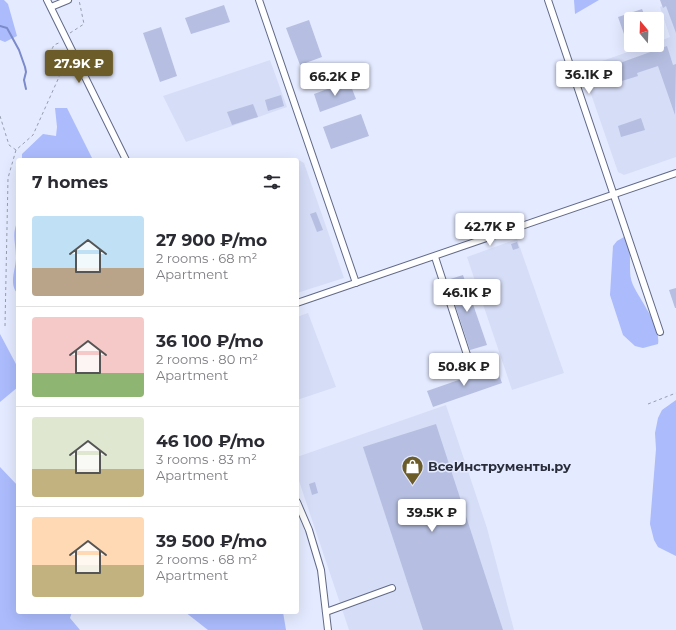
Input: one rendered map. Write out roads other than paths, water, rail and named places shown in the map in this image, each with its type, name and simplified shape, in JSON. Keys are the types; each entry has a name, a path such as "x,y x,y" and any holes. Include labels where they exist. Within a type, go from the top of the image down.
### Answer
{"street":[{"path":"47,0 125,158"},
{"path":"51,7 68,0"},
{"path":"259,0 356,283"},
{"path":"548,0 660,332"},
{"path":"299,302 435,257 676,173"},
{"path":"435,257 471,367"},
{"path":"299,507 318,558 324,583 328,630"},
{"path":"326,612 392,588"}],"waterway":[{"path":"0,26 7,28 19,50 26,72 24,80 26,89"}],"place":[{"name":"ВсеИнструменты.ру","path":"413,486"}]}
